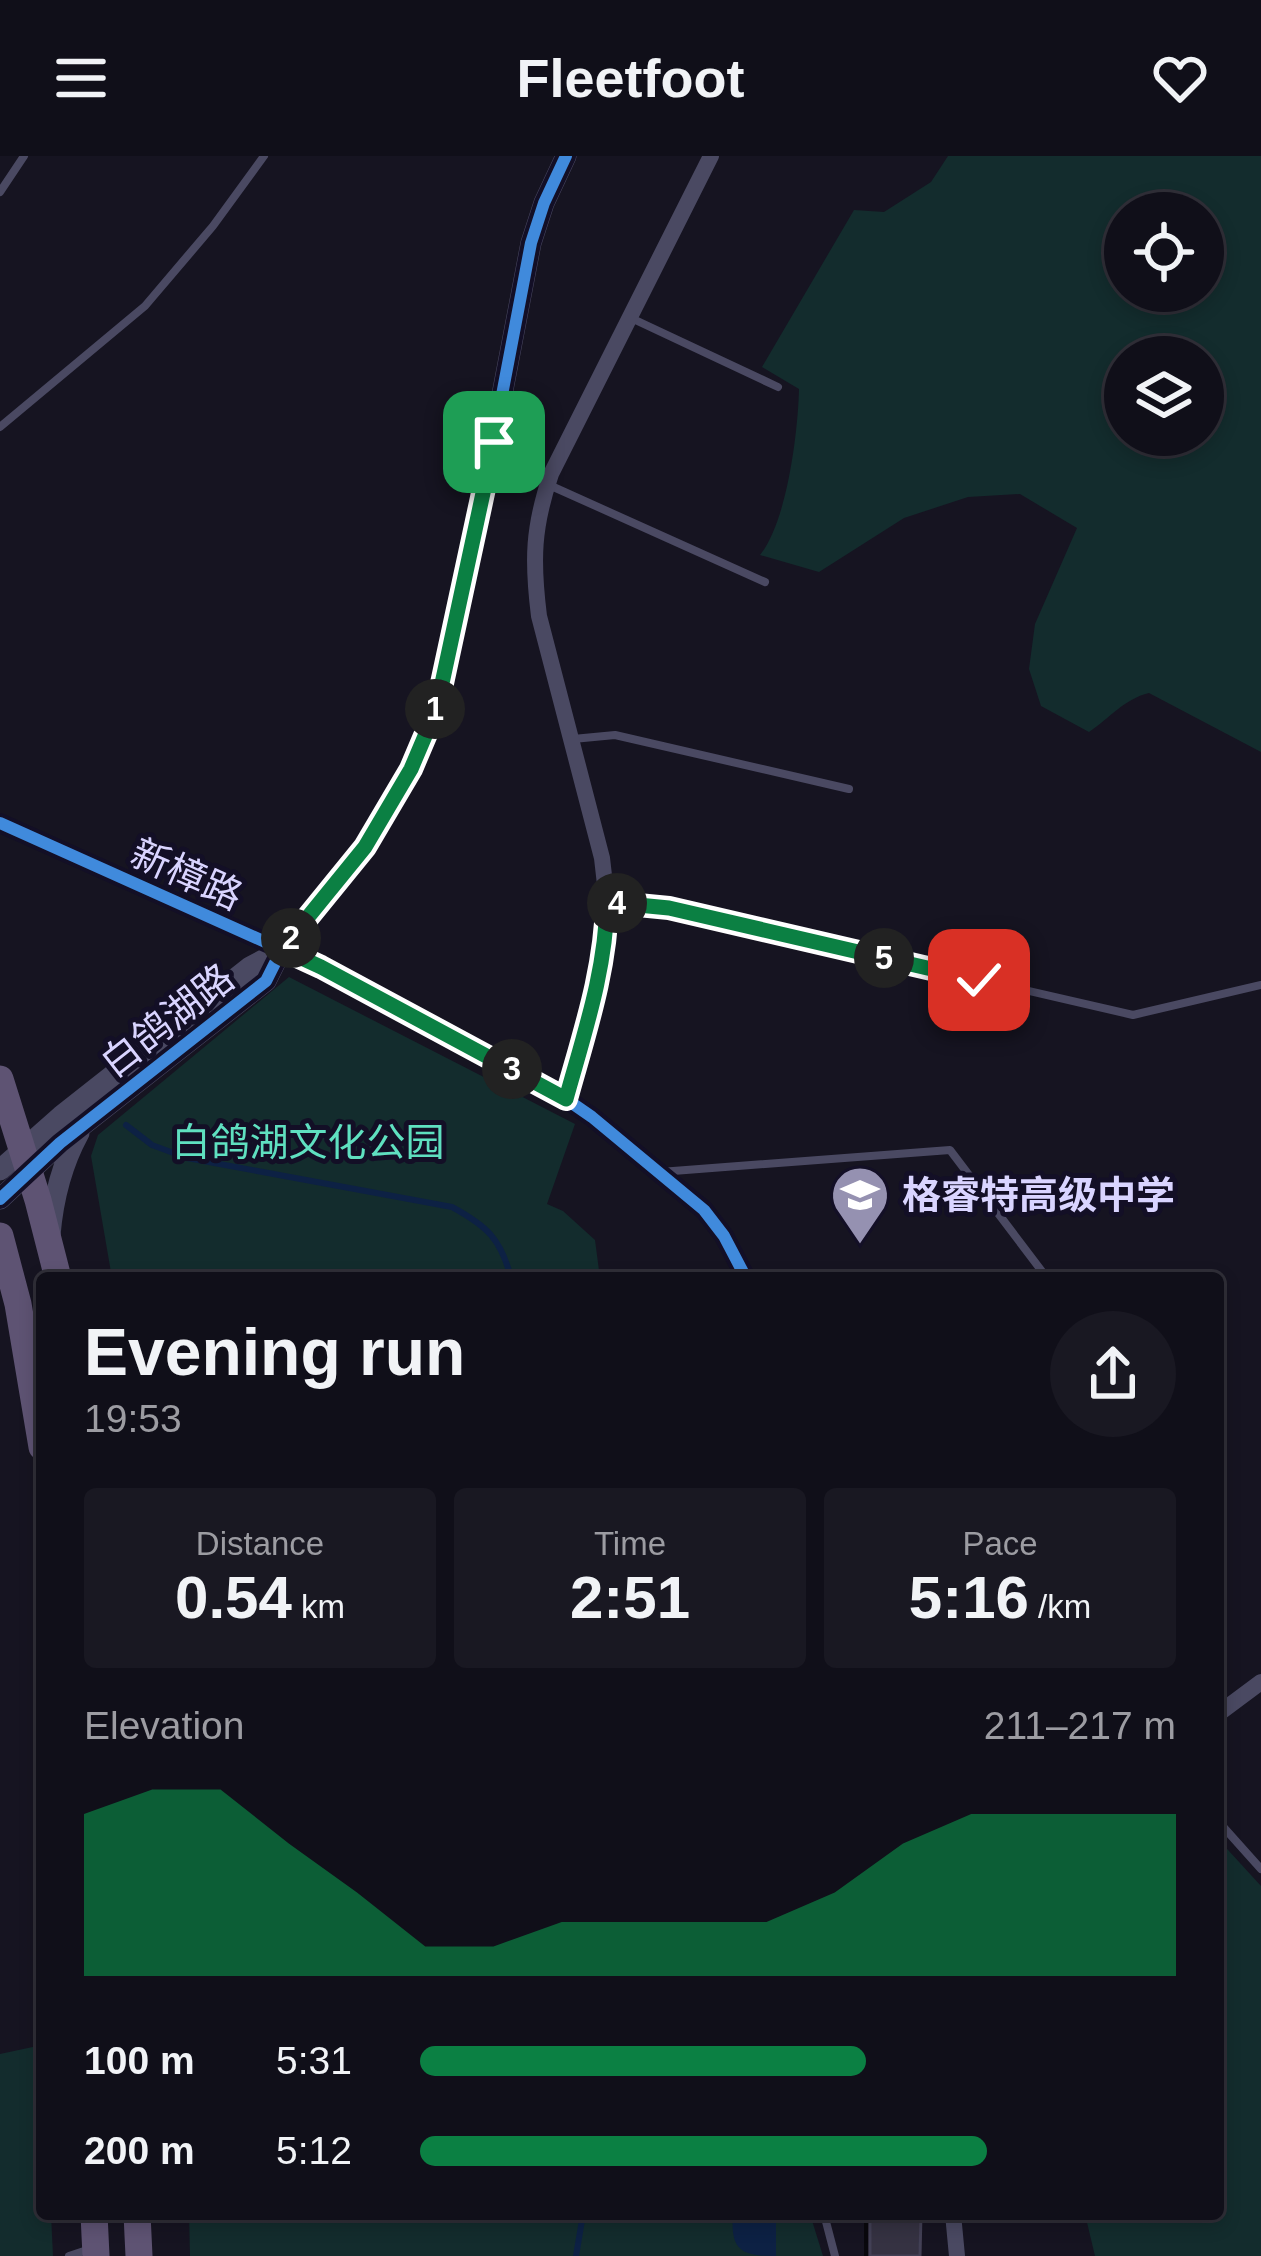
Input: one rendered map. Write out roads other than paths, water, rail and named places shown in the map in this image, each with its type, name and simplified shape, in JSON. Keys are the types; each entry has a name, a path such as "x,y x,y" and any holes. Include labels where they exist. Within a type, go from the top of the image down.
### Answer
{"main road":[{"path":"0,1079 57,1272"},
{"path":"0,1236 36,1419"},
{"path":"87,2253 93,2220"},
{"path":"136,2220 139,2256"}],"street":[{"name":"白鸽湖路","path":"26,1161 90,1120 266,981 282,949 365,847 411,769 441,688 531,243 566,156"},
{"path":"566,1099 599,978 607,938 607,902 602,858 539,616 534,542 539,508 711,156"},
{"name":"新樟路","path":"0,824 321,967 566,1099 704,1210 743,1272"},
{"name":"白鸽湖路","path":"26,1161 61,1116 250,968 282,949"},
{"path":"50,1242 63,1169 77,1136 90,1120"},
{"path":"0,1170 26,1161"},
{"path":"0,1199 26,1161"},
{"path":"1224,1710 1261,1682"},
{"path":"953,2220 956,2256"}],"lane":[{"path":"0,192 24,156"},
{"path":"0,427 145,306 264,156"},
{"path":"629,317 778,387"},
{"path":"548,484 765,582"},
{"path":"571,739 615,735 848,789"},
{"path":"607,902 669,908 1133,1015 1261,986"},
{"path":"658,1172 950,1150 1042,1272"},
{"path":"1224,1828 1261,1869"},
{"path":"826,2220 835,2256"}],"water":[{"path":"733,2220 776,2220 776,2256 747,2252 734,2236"}],"waterway":[{"path":"126,1125 152,1145 187,1158 452,1207 491,1235 509,1272"},
{"path":"576,2256 582,2220"}],"place":[{"name":"格睿特高级中学","path":"860,1246"}],"park label":[{"name":"白鸽湖文化公园","path":"308,1142"}]}
